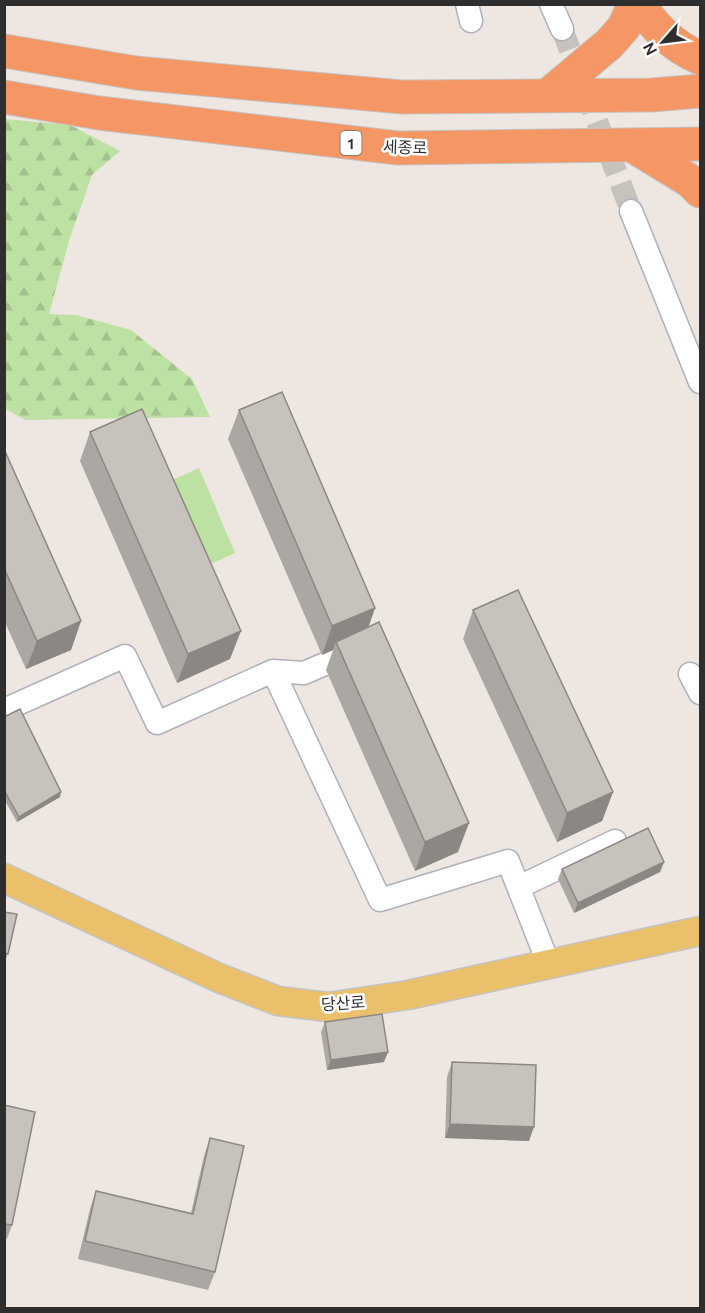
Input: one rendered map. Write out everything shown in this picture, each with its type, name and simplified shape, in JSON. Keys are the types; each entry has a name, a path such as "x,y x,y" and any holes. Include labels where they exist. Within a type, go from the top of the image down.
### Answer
{"highway":[{"path":"547,96 609,44 624,27 636,4 658,30 681,49 700,58"},
{"path":"4,51 136,73 402,97 652,95 700,91"},
{"name":"세종로","path":"4,97 99,113 398,148 700,144"},
{"path":"633,146 690,181 700,191"}],"main road":[{"name":"당산로","path":"4,878 219,978 278,1001 328,1007 408,995 700,931"}],"street":[{"path":"551,4 562,29"},
{"path":"631,211 700,382"},
{"path":"4,710 125,656 157,723 273,671 304,673 374,643"},
{"path":"273,671 380,900 508,861 549,965"},
{"path":"519,887 615,841"}],"green space":[{"path":"4,119 70,125 120,151 92,175 69,241 49,314 76,315 131,330 192,379 210,417 26,420 5,409"},
{"path":"199,468 235,553 198,570 161,485"}],"building":[{"path":"282,392 375,608 332,626 239,410"},
{"path":"142,409 241,631 188,654 90,432"},
{"path":"4,449 81,621 37,641 4,568"},
{"path":"518,590 613,792 567,813 473,610"},
{"path":"379,622 469,823 425,842 336,642"},
{"path":"20,709 61,792 19,817 4,790 4,717"},
{"path":"648,828 664,862 578,903 562,869"},
{"path":"4,912 17,914 8,954 4,953"},
{"path":"382,1014 388,1052 331,1060 325,1022"},
{"path":"452,1062 536,1065 534,1127 450,1124"},
{"path":"4,1105 35,1112 12,1225 4,1224"},
{"path":"210,1138 244,1146 215,1272 85,1241 96,1191 193,1214"}],"tunnel":[{"path":"562,29 631,211"}]}
